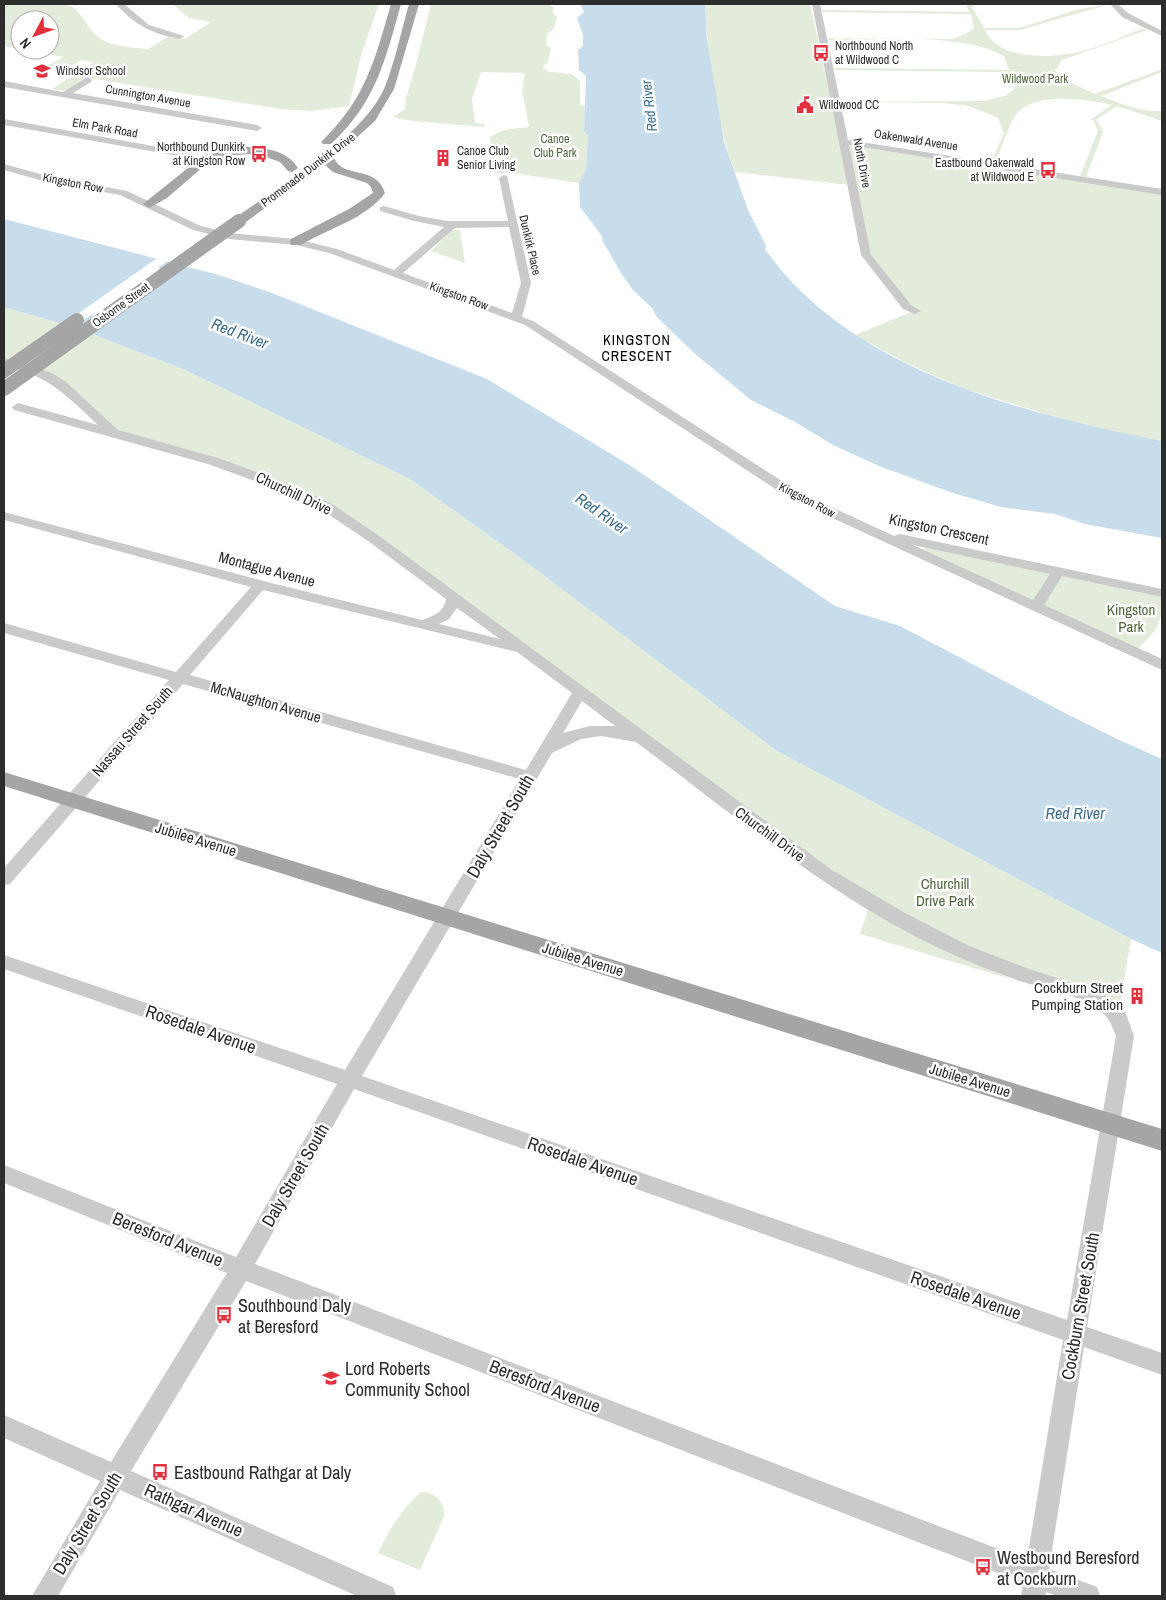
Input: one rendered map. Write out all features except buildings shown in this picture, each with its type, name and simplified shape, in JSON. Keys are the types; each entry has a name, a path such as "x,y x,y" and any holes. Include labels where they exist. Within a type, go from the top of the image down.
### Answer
{"main road":[{"name":"Promenade Dunkirk Drive","path":"224,217 334,136 358,109 371,84 396,4"},
{"name":"Promenade Dunkirk Drive","path":"239,221 327,157 365,126 386,96 414,4"},
{"path":"149,204 162,197 198,164 216,155 237,151 262,152 274,155 289,163 292,168"},
{"path":"274,155 298,155"},
{"path":"296,242 310,233 369,204 377,196 379,190 376,185 366,178 349,174 331,165 327,157"},
{"path":"293,182 313,175 349,174"},
{"name":"Osborne Street","path":"110,297 224,217"},
{"name":"Osborne Street","path":"4,389 239,221"},
{"name":"Osborne Street","path":"4,371 85,314"},
{"name":"Jubilee Avenue","path":"4,779 1162,1140"}],"street":[{"path":"120,4 138,22 151,30 180,36"},
{"name":"North Drive","path":"816,4 866,255 906,308 914,311"},
{"path":"1114,4 1125,15 1162,34"},
{"path":"65,94 88,80"},
{"name":"Cunnington Avenue","path":"4,84 257,128"},
{"name":"Elm Park Road","path":"4,122 186,155 194,158 198,164"},
{"name":"Oakenwald Avenue","path":"845,142 1162,192"},
{"name":"Kingston Row","path":"4,167 43,178 123,193 197,228 229,236 296,242 333,251 530,323 785,490 871,532"},
{"name":"Dunkirk Place","path":"504,178 512,224 526,283 516,318"},
{"path":"384,209 418,220 451,226 512,224"},
{"path":"396,273 451,226"},
{"name":"Churchill Drive","path":"4,362 36,371 62,385 114,433"},
{"name":"Churchill Drive","path":"18,407 213,461 292,490 327,507 352,522 826,875 926,933 961,950 1021,974 1091,996 1106,1004 1118,1016"},
{"name":"Montague Avenue","path":"4,516 522,650"},
{"name":"Kingston Crescent","path":"871,532 1162,593"},
{"name":"Kingston Crescent","path":"871,532 1162,665"},
{"path":"1035,607 1059,571"},
{"name":"Nassau Street South","path":"4,879 261,584"},
{"path":"423,625 445,615 452,607 453,597"},
{"name":"McNaughton Avenue","path":"4,628 528,776"},
{"name":"Daly Street South","path":"44,1596 241,1268 528,776 580,692"},
{"name":"Daly Street South","path":"543,752 564,738 601,730 627,733 645,741"},
{"name":"Rosedale Avenue","path":"4,962 350,1080 1162,1364"},
{"name":"Cockburn Street South","path":"1035,1586 1125,1036 1118,1016"},
{"name":"Beresford Avenue","path":"4,1174 1035,1586 1088,1596"},
{"name":"Rathgar Avenue","path":"4,1426 384,1596"}],"green space":[{"path":"4,4 63,4 74,8 101,39 120,46 148,49 168,37 185,39 211,22 189,18 173,4 376,4 378,7 362,52 349,106 312,111 281,109 89,78 67,91 52,89 94,62 82,60 59,72 43,68 64,57 60,56 60,10 10,10 10,47 4,46 4,24 6,23 4,22"},
{"name":"Canoe Club Park","path":"431,4 548,4 553,7 553,13 557,17 554,28 547,34 546,45 551,48 548,62 542,67 549,72 572,74 580,81 580,105 585,106 584,132 588,135 588,147 586,170 579,183 513,173 494,173 490,137 503,130 529,127 522,90 525,73 481,72 472,99 475,123 485,124 484,127 412,121 393,117 405,109 406,98"},
{"path":"705,4 810,4 826,77 835,105 839,141 849,185 735,172 722,131 714,89"},
{"name":"Wildwood Park","path":"966,4 976,4 972,7 984,28 1019,28 1076,10 1110,4 1020,30 985,30 999,46 1010,51 1034,56 1046,56 1087,50 1144,28 1147,30 1062,60 1055,71 1062,79 1095,94 1162,69 1162,72 1101,96 1138,109 1162,111 1162,121 1117,106 1095,120 1103,132 1086,177 1080,176 1098,131 1093,120 1090,120 1112,105 1074,99 1044,100 1031,104 1021,110 1013,119 995,163 991,162 1004,133 998,118 969,106 944,103 841,102 983,101 1005,96 1015,88 1010,72 835,70 834,68 1009,70 1004,56 986,48 965,43 919,39 828,40 828,38 953,39 966,34 974,28 971,14 823,12 822,10 969,12"},
{"path":"849,145 1162,194 1162,441 1084,426 965,389 904,362 855,335 914,311 866,255 853,186"},
{"path":"452,230 460,230 465,263 431,251"},
{"name":"Churchill Drive Park","path":"4,307 76,328 183,369 410,479 526,562 777,751 1131,939 1118,1016 1106,1004 899,918 453,597 292,490 114,433 62,385 22,366 4,362"},
{"name":"Kingston Park","path":"926,547 1162,597 1161,615 1154,631 1138,649 924,551"},
{"path":"868,910 945,951 1014,980 860,934"},
{"path":"421,1492 426,1492 438,1498 443,1506 444,1516 420,1570 378,1553 397,1520"}],"water":[{"name":"Red River","path":"580,4 705,4 707,39 724,142 748,210 766,246 765,249 801,291 843,326 891,356 944,380 998,400 1054,417 1162,441 1162,538 1085,524 1055,514 1001,507 950,492 879,466 833,445 795,422 751,400 694,353 656,316 652,308 633,290 603,242 602,236 580,207 579,183 586,170 588,135 584,132 586,76 579,70 578,50 583,46 583,35 577,18 584,12"},
{"name":"Red River","path":"4,219 219,275 272,293 487,379 631,466 835,606 900,626 1067,714 1162,759 1162,953 1131,939 777,751 526,562 410,479 183,369 76,328 4,307"}],"pier":[{"path":"160,256 170,259 158,268 164,270 177,261 188,263 88,335 78,331 98,317 91,315 72,329 62,325"}],"place":[{"name":"Northbound North at Wildwood C","path":"821,53"},
{"name":"Windsor School","path":"42,71"},
{"name":"Wildwood CC","path":"805,105"},
{"name":"Northbound Dunkirk at Kingston Row","path":"259,154"},
{"name":"Canoe Club Senior Living","path":"443,158"},
{"name":"Eastbound Oakenwald at Wildwood E","path":"1048,170"},
{"name":"Cockburn Street Pumping Station","path":"1137,996"},
{"name":"Southbound Daly at Beresford","path":"224,1315"},
{"name":"Lord Roberts Community School","path":"331,1378"},
{"name":"Eastbound Rathgar at Daly","path":"160,1472"},
{"name":"Westbound Beresford at Cockburn","path":"983,1567"}],"district":[{"name":"KINGSTON CRESCENT","path":"637,348"}]}
